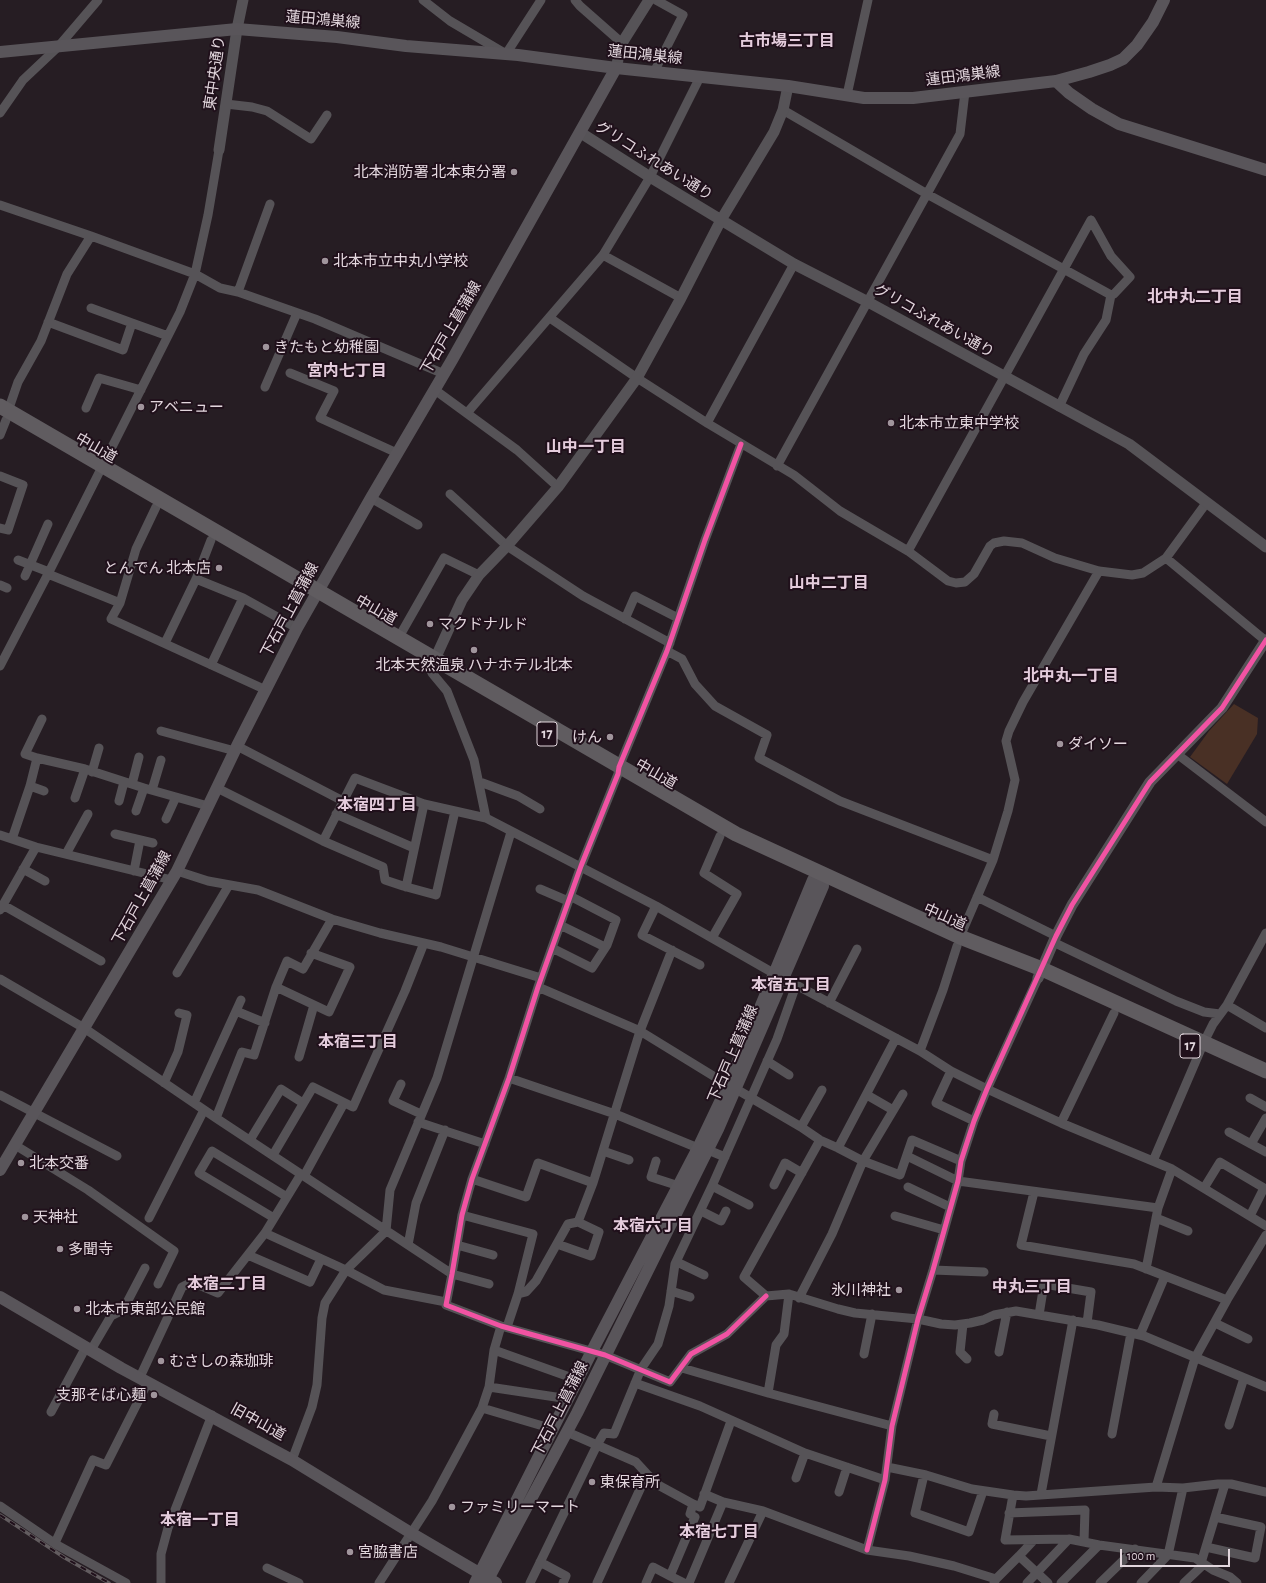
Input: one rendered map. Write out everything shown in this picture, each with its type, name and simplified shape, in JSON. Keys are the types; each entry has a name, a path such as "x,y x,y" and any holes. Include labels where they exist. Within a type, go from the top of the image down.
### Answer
{"highway":[{"name":"中山道","path":"4,413 618,770 819,880"},
{"name":"中山道","path":"100,470 156,507 211,540 398,637 432,662"},
{"name":"中山道","path":"618,770 720,836 958,942 1040,974 1202,1046 1266,1080"},
{"name":"中山道","path":"1040,974 1114,1013 1266,1070"}],"main road":[{"path":"1056,80 1089,72 1122,58 1137,45 1153,22 1164,0"},
{"name":"蓮田鴻巣線","path":"0,52 237,29 337,37 406,46 506,54 616,68 788,86 864,98 913,98 1056,80"},
{"name":"下石戸上菖蒲線","path":"0,1170 175,876 236,749 297,628 397,453 435,390 581,133 616,68"},
{"path":"1056,80 1069,93 1092,109 1119,124 1266,170"},
{"name":"下石戸上菖蒲線","path":"485,1580 567,1432 605,1355 732,1087 819,880"},
{"name":"下石戸上菖蒲線","path":"485,1580 553,1429 592,1351 679,1186 703,1149"},
{"name":"旧中山道","path":"0,1297 144,1380 212,1415 292,1460 485,1580"},
{"path":"471,1583 485,1580"}],"street":[{"path":"0,112 23,80 58,47 98,0"},
{"name":"東中央通り","path":"219,150 237,29 243,0"},
{"path":"423,0 450,21 506,54 541,0"},
{"path":"576,0 580,6 622,43"},
{"path":"616,68 622,43 650,0"},
{"path":"654,72 683,15 656,0"},
{"path":"847,96 868,0"},
{"path":"467,414 603,255 650,177 700,77"},
{"path":"486,818 480,782 474,760 447,691 432,673 432,662 462,600 479,575 507,546 558,487 636,378 681,298 721,220 774,132 783,110 788,86"},
{"path":"777,466 960,134 965,92"},
{"path":"226,104 252,107 267,112 311,140 327,115"},
{"path":"783,110 927,194 1111,295"},
{"name":"グリコふれあい通り","path":"581,133 650,177 794,264 868,302 1129,444 1266,547"},
{"path":"0,666 49,573 180,312 195,274 208,215 219,150"},
{"path":"238,292 270,204"},
{"path":"0,205 195,274 220,288 238,292 297,312 444,374"},
{"path":"908,551 1091,220 1111,256 1130,277 1114,294 1111,295 1106,320 1084,354 1059,407"},
{"path":"0,435 4,413 18,382 41,341 67,274 91,236"},
{"path":"603,255 681,298"},
{"path":"707,423 794,264"},
{"path":"91,308 168,336"},
{"path":"265,386 297,312"},
{"path":"550,318 636,378 807,484 839,515 908,551 948,581 956,583 965,582 974,574 990,546 994,543 1004,542 1022,543 1055,558 1099,570 1132,575 1143,573 1166,558 1207,502"},
{"path":"48,322 123,350 132,323"},
{"path":"290,373 334,391 320,418 397,453"},
{"path":"86,408 99,378 141,390"},
{"path":"435,390 517,450 558,487"},
{"path":"741,444 705,540 668,647 581,866 539,982 509,1078 472,1179 462,1215 446,1306 504,1326 605,1355 670,1382 682,1368 690,1354 727,1334 766,1296 789,1294 838,1309 918,1319 942,1324 963,1324 982,1320 994,1315 1016,1311 1073,1320 1135,1334 1266,1387"},
{"path":"0,476 23,485 8,530 0,528"},
{"path":"450,494 507,546 582,596 625,619 668,647 682,659 696,684 715,706 767,735 759,758 840,801 993,860"},
{"path":"371,498 418,525"},
{"path":"156,507 136,549 120,603 110,619 266,690"},
{"path":"25,576 48,524"},
{"path":"165,643 196,579 211,540"},
{"path":"398,637 444,558 479,575"},
{"path":"867,1550 885,1480 892,1426 918,1319 958,1181 961,1161 974,1121 987,1089 1040,974 1054,939 1072,905 1150,782 1222,708 1266,640 1166,558"},
{"path":"18,560 120,603"},
{"path":"920,1051 943,990 958,942 993,860 1008,812 1015,780 1006,741 1009,731 1023,702 1099,570"},
{"path":"196,579 243,598 297,628"},
{"path":"625,619 635,596 678,618"},
{"path":"211,665 243,598"},
{"path":"42,719 25,754 89,770 208,806"},
{"path":"162,731 236,749 343,801"},
{"path":"75,798 99,748"},
{"path":"1177,754 1266,822"},
{"path":"119,801 139,757"},
{"path":"12,839 30,786 37,758"},
{"path":"136,811 161,760"},
{"path":"323,841 355,778 424,804 486,818 656,906 779,976 920,1051 951,1071 1061,1124 1172,1169 1266,1226"},
{"path":"480,782 518,796 540,809"},
{"path":"30,786 44,791"},
{"path":"217,788 323,841 383,867 385,880 436,895 455,811"},
{"path":"166,819 176,796"},
{"path":"406,887 424,804"},
{"path":"66,854 88,814"},
{"path":"336,814 414,848"},
{"path":"292,1460 312,1407 317,1385 322,1318 325,1303 346,1270 386,1230 390,1190 437,1078 472,956 511,832"},
{"path":"115,834 153,843"},
{"path":"0,835 36,847 134,871 208,881 258,890 332,919 380,933 472,956 539,982 640,1031 801,1127 820,1140 864,1161 900,1174 912,1140 961,1161"},
{"path":"712,938 737,894 704,873 720,836"},
{"path":"134,871 140,840"},
{"path":"36,847 1,908 101,961"},
{"path":"23,869 45,881"},
{"path":"177,974 229,885"},
{"path":"540,889 569,898 616,920 605,947 592,968 552,948"},
{"path":"977,897 1054,939 1176,1001 1204,1012 1220,1014"},
{"path":"656,906 642,934 700,965"},
{"path":"216,1118 242,1052 254,1055 276,987 287,962 303,969 332,919"},
{"path":"560,925 605,947"},
{"path":"1153,1161 1202,1046 1213,1024 1227,1005 1266,933"},
{"path":"273,1155 313,1087 353,1107 405,991 424,943"},
{"path":"829,1003 857,949"},
{"path":"578,1222 593,1183 640,1031 672,950"},
{"path":"276,987 329,1012 350,967 311,953"},
{"path":"0,980 84,1028 204,1110 452,1274 489,1284"},
{"path":"530,1583 597,1445 604,1433 614,1434 641,1369 658,1344 669,1306 677,1262 777,1039 796,985"},
{"path":"194,1103 241,1000"},
{"path":"299,1057 314,1005"},
{"path":"1227,1005 1266,1028"},
{"path":"236,1011 265,1024"},
{"path":"164,1083 178,1052 187,1015 179,1013"},
{"path":"1061,1124 1114,1013"},
{"path":"838,1148 896,1038"},
{"path":"767,1061 789,1075"},
{"path":"951,1071 936,1103 974,1121"},
{"path":"509,1078 615,1114 725,1157"},
{"path":"401,1084 393,1102 419,1118 445,1130 485,1144"},
{"path":"250,1140 281,1089 302,1104"},
{"path":"801,1127 822,1090"},
{"path":"799,1298 832,1234 864,1161 903,1094"},
{"path":"0,1095 117,1156"},
{"path":"866,1095 893,1110"},
{"path":"1250,1098 1266,1108"},
{"path":"55,1543 93,1460 106,1465 144,1380 182,1287 192,1282 218,1293 274,1218 302,1175 344,1103"},
{"path":"149,1218 204,1110"},
{"path":"1251,1144 1266,1118"},
{"path":"408,1245 416,1203 445,1130"},
{"path":"1230,1132 1266,1152"},
{"path":"766,1296 744,1277 820,1140"},
{"path":"15,1146 88,1190 174,1251 158,1284"},
{"path":"274,1218 199,1173 212,1151 287,1196"},
{"path":"603,1151 629,1160"},
{"path":"907,1156 958,1181 1158,1208"},
{"path":"656,1161 651,1177 679,1186"},
{"path":"1204,1188 1220,1162 1264,1188 1250,1216"},
{"path":"472,1179 526,1197 538,1163 593,1183"},
{"path":"774,1185 785,1163 802,1173"},
{"path":"1146,1269 1158,1208 1172,1169"},
{"path":"712,1186 749,1205"},
{"path":"908,1187 950,1207"},
{"path":"1034,1192 1021,1245 1134,1264 1227,1300"},
{"path":"701,1211 721,1221 726,1211"},
{"path":"379,1583 432,1501 482,1408 489,1387 494,1350 518,1294 533,1234 462,1215"},
{"path":"895,1216 944,1230"},
{"path":"1156,1218 1188,1231"},
{"path":"518,1294 526,1292 533,1285 568,1224 578,1222 599,1232 591,1256 557,1244"},
{"path":"264,1233 346,1270 384,1290 446,1302"},
{"path":"1156,1487 1195,1358 1227,1300 1266,1235"},
{"path":"457,1245 494,1255"},
{"path":"248,1254 310,1282 321,1259"},
{"path":"677,1262 704,1275"},
{"path":"51,1412 89,1348 111,1316 123,1310 145,1268"},
{"path":"933,1270 984,1272"},
{"path":"1112,1434 1135,1334 1165,1276"},
{"path":"1039,1314 1044,1284 1092,1292 1087,1323"},
{"path":"672,1291 690,1297"},
{"path":"768,1393 776,1345 784,1334 789,1294"},
{"path":"999,1352 1007,1312"},
{"path":"864,1354 872,1314"},
{"path":"1041,1494 1073,1320"},
{"path":"1215,1322 1248,1339"},
{"path":"963,1324 960,1352 967,1359"},
{"path":"494,1350 578,1380"},
{"path":"682,1368 768,1393 892,1426"},
{"path":"1229,1425 1244,1378"},
{"path":"635,1383 702,1407 805,1453 885,1480"},
{"path":"489,1387 569,1399"},
{"path":"482,1408 553,1429"},
{"path":"994,1414 992,1424 1051,1436"},
{"path":"161,1583 162,1554 168,1528 212,1415"},
{"path":"567,1432 636,1462 646,1474 660,1486 700,1507 731,1421"},
{"path":"796,1478 805,1453"},
{"path":"838,1492 847,1467"},
{"path":"887,1467 924,1475 983,1492 1013,1495 1156,1487 1183,1488 1225,1484 1266,1492"},
{"path":"597,1583 646,1474"},
{"path":"924,1475 915,1513 969,1532 983,1492"},
{"path":"1184,1583 1202,1563 1225,1484"},
{"path":"1140,1583 1168,1555 1183,1488"},
{"path":"704,1494 723,1502 763,1511 867,1550 954,1566 995,1581 1034,1540"},
{"path":"1013,1495 1005,1540 1069,1539 1100,1545 1194,1558 1230,1581"},
{"path":"689,1583 723,1502"},
{"path":"670,1576 695,1517 690,1514 693,1504"},
{"path":"0,1506 55,1543 126,1583"},
{"path":"1009,1513 1085,1510 1084,1541"},
{"path":"729,1583 763,1511"},
{"path":"1206,1547 1255,1558 1261,1527 1215,1517"},
{"path":"1026,1583 1069,1539"},
{"path":"1061,1583 1100,1545"},
{"path":"1100,1583 1134,1549"},
{"path":"1019,1556 1048,1583"},
{"path":"540,1562 566,1576 563,1583"},
{"path":"646,1583 653,1567 684,1583"},
{"path":"267,1568 299,1583"}],"shaded area":[{"path":"1234,704 1258,718 1257,734 1227,784 1190,757 1209,731"}],"railway":[{"path":"0,1515 65,1558 109,1583"}],"cycle path":[{"path":"741,444 705,540 667,651 619,767 618,774 581,866 538,987 509,1078 472,1179 462,1215 446,1305 501,1326 605,1355 670,1382 691,1354 727,1334 766,1296"},
{"path":"867,1550 885,1480 892,1426 918,1319 958,1181 961,1161 974,1121 987,1089 1056,936 1072,905 1150,782 1222,708 1266,640"}],"place":[{"name":"北本消防署 北本東分署","path":"514,172"},
{"name":"北本市立中丸小学校","path":"325,261"},
{"name":"きたもと幼稚園","path":"266,347"},
{"name":"アベニュー","path":"141,407"},
{"name":"北本市立東中学校","path":"891,423"},
{"name":"とんでん 北本店","path":"219,568"},
{"name":"マクドナルド","path":"430,624"},
{"name":"北本天然温泉 ハナホテル北本","path":"474,650"},
{"name":"けん","path":"610,737"},
{"name":"ダイソー","path":"1060,744"},
{"name":"北本交番","path":"21,1163"},
{"name":"天神社","path":"25,1217"},
{"name":"多聞寺","path":"60,1249"},
{"name":"氷川神社","path":"899,1290"},
{"name":"北本市東部公民館","path":"77,1309"},
{"name":"むさしの森珈琲","path":"161,1361"},
{"name":"支那そば心麺","path":"154,1395"},
{"name":"東保育所","path":"592,1482"},
{"name":"ファミリーマート","path":"452,1507"},
{"name":"宮脇書店","path":"350,1552"}],"district":[{"name":"古市場三丁目","path":"787,41"},
{"name":"北中丸二丁目","path":"1195,297"},
{"name":"宮内七丁目","path":"347,371"},
{"name":"山中一丁目","path":"586,447"},
{"name":"山中二丁目","path":"829,583"},
{"name":"北中丸一丁目","path":"1071,676"},
{"name":"本宿四丁目","path":"377,805"},
{"name":"本宿五丁目","path":"791,985"},
{"name":"本宿三丁目","path":"358,1042"},
{"name":"本宿六丁目","path":"653,1226"},
{"name":"本宿二丁目","path":"227,1284"},
{"name":"中丸三丁目","path":"1032,1287"},
{"name":"本宿一丁目","path":"200,1520"},
{"name":"本宿七丁目","path":"719,1532"}]}
